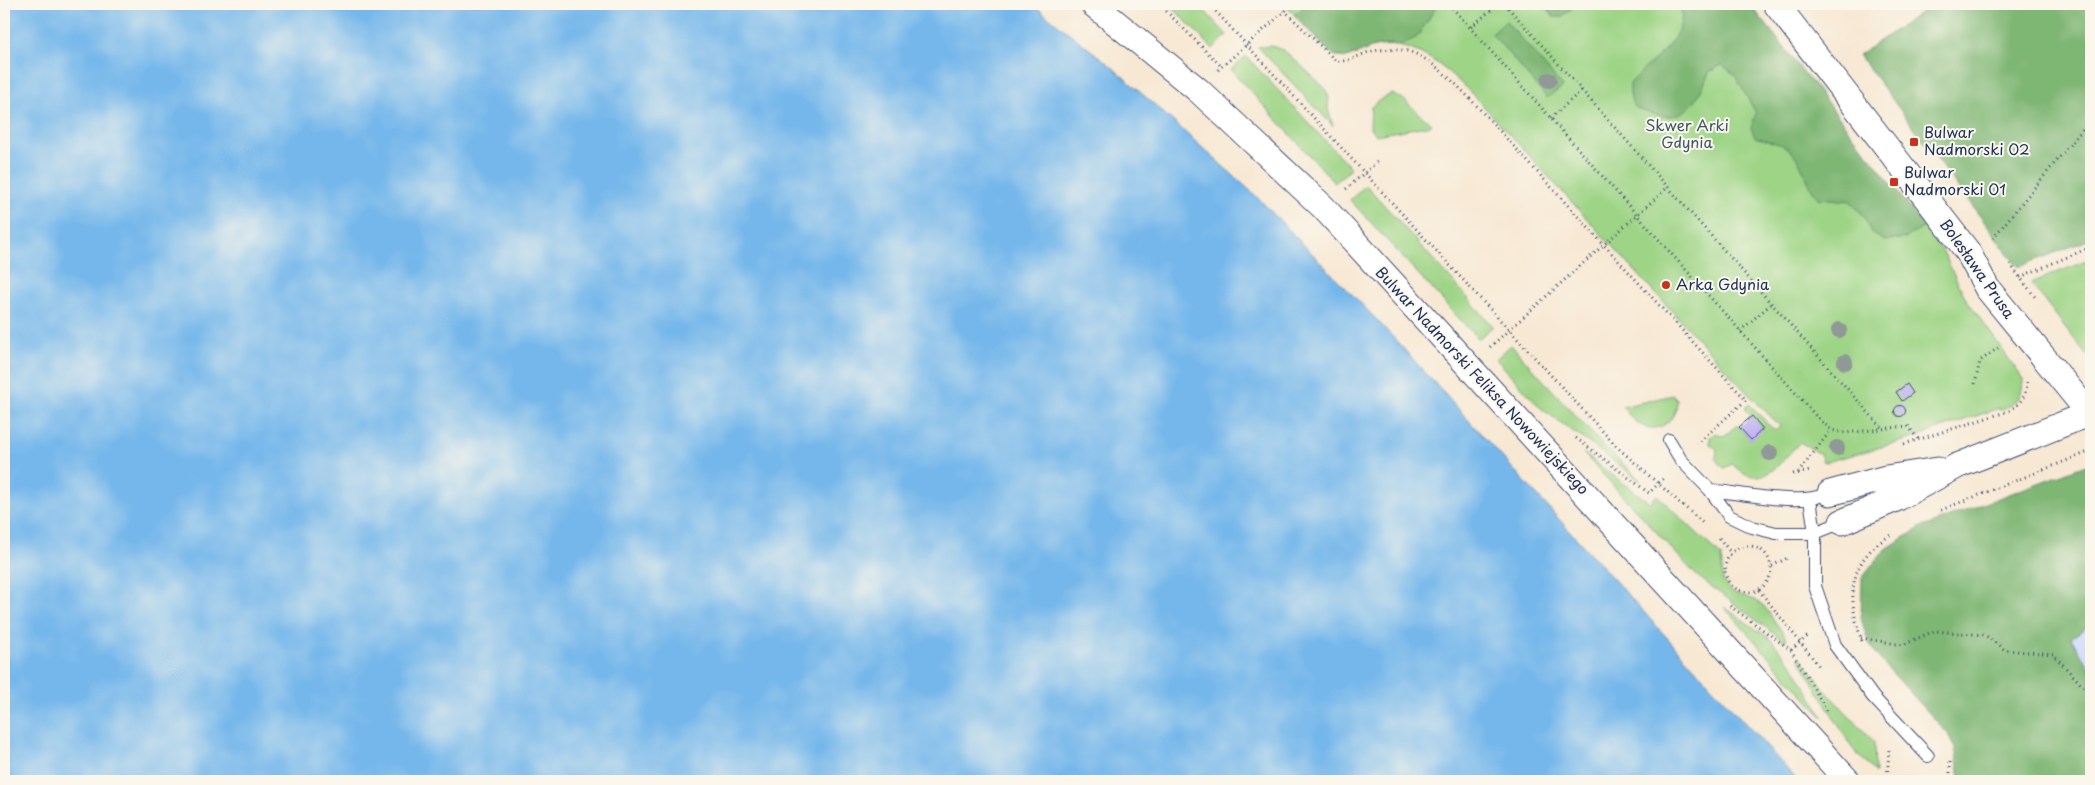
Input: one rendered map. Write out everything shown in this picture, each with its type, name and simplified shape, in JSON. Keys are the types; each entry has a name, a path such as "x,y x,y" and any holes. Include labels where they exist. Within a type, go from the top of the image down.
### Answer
{"street":[{"name":"Bulwar Nadmorski Feliksa Nowowiejskiego","path":"1093,4 1198,90 1323,207 1848,781"},
{"name":"Bolesława Prusa","path":"1776,4 1968,252 1987,288 2090,414"},
{"path":"1842,522 1898,498 1958,466 2090,414"},
{"path":"1820,496 1886,478 1958,466"}],"lane":[{"path":"1669,440 1681,460 1710,490 1729,516 1752,528 1776,533 1815,533 1842,522"},
{"path":"1710,490 1820,496 1815,533 1815,586 1835,645 1873,697 1928,756"}],"path":[{"path":"1159,4 1222,67 1293,4"},
{"path":"1209,4 1617,447 1719,537 1731,553"},
{"path":"1449,4 1816,416 1831,430 1846,434 1908,426 1918,439"},
{"path":"1471,27 1498,4"},
{"path":"1505,4 1883,429"},
{"path":"1284,10 1336,61 1348,62 1371,52 1392,50 1415,53 1459,87 1746,400 1699,442 1705,449"},
{"path":"1551,118 1582,90"},
{"path":"1968,252 1992,240 2091,119"},
{"path":"1347,188 1377,162"},
{"path":"1492,345 1668,186"},
{"path":"2020,277 2091,247"},
{"path":"1740,331 1771,304"},
{"path":"1975,384 1980,361 1996,349"},
{"path":"1900,445 2009,411 2021,403 2026,391"},
{"path":"1797,474 1831,430"},
{"path":"1572,435 1649,493"},
{"path":"1938,511 2091,451"},
{"path":"1788,475 1817,469"},
{"path":"1864,645 1855,623 1852,598 1858,569 1870,551 1900,530"},
{"path":"1756,548 1747,545 1731,553 1725,564 1726,578 1734,588 1746,593 1759,590 1769,580 1772,566"},
{"path":"1861,638 1904,645 1934,631 1985,635 2004,650 2053,654 2091,695"},
{"path":"1886,781 1890,746"}],"shaded area":[{"path":"2091,624 2091,671 2070,638"}],"green space":[{"path":"1169,4 1198,4 1227,35 1213,49"},
{"name":"Skwer Arki Gdynia","path":"1285,4 1750,4 1942,250 1965,297 2023,379 2020,396 2011,405 1999,410 1999,408 1907,440 1826,462 1822,461 1821,455 1800,442 1777,466 1761,476 1752,476 1732,464 1724,468 1716,459 1717,449 1710,444 1710,437 1716,433 1724,436 1737,425 1751,440 1763,428 1744,409 1749,404 1775,431 1780,426 1750,396 1476,98 1455,77 1431,59 1404,47 1375,47 1344,58 1334,55 1319,42"},
{"path":"1308,4 1435,4 1437,6 1417,37 1400,46 1392,44 1373,47 1346,58 1333,55 1294,15"},
{"path":"1545,4 1577,4 1561,17 1553,17"},
{"path":"1680,4 1750,4 1925,227 1905,238 1885,241 1871,233 1864,216 1850,201 1818,198 1799,162 1789,149 1780,144 1755,137 1751,128 1756,113 1734,74 1722,65 1709,72 1696,98 1681,113 1672,116 1661,116 1633,106 1630,84 1674,38 1680,27 1682,16"},
{"path":"1933,4 2091,4 2091,239 2018,267 1859,55"},
{"path":"1506,21 1563,87 1547,98 1492,34"},
{"path":"1272,46 1285,51 1325,88 1329,98 1328,109 1333,126 1258,47"},
{"path":"1246,56 1351,168 1335,183 1231,70"},
{"path":"1392,94 1403,99 1432,125 1376,135 1370,128 1371,107 1381,99"},
{"path":"1366,185 1493,326 1478,339 1350,200"},
{"path":"2091,259 2091,357 2086,354 2031,283"},
{"path":"1511,345 1599,441 1641,481 1542,409 1496,359"},
{"path":"1673,395 1677,399 1677,406 1672,418 1656,428 1640,425 1622,407"},
{"path":"1583,453 1650,503 1657,495 1721,556 1723,580 1732,592 1755,600 1764,606 1787,639 1784,641 1696,575"},
{"path":"2091,463 2091,624 2071,638 2091,671 2091,781 1963,781 1960,778 1955,748 1948,734 1878,657 1868,641 1861,618 1862,578 1886,549 1920,528"},
{"path":"1724,607 1769,638 1793,665 1824,718"},
{"path":"1801,657 1827,692 1874,742 1875,773 1852,748 1799,659"}],"water":[{"path":"4,4 1032,4 1110,65 1254,194 1377,320 1798,781 4,781"}],"building":[{"path":"1907,384 1913,393 1902,401 1896,392"},
{"path":"1900,405 1906,411 1900,417 1894,411"},
{"path":"1752,416 1763,429 1751,440 1739,427"}],"place":[{"name":"Bulwar Nadmorski 02","path":"1914,142"},
{"name":"Bulwar Nadmorski 01","path":"1894,182"},
{"name":"Arka Gdynia","path":"1666,285"}]}
